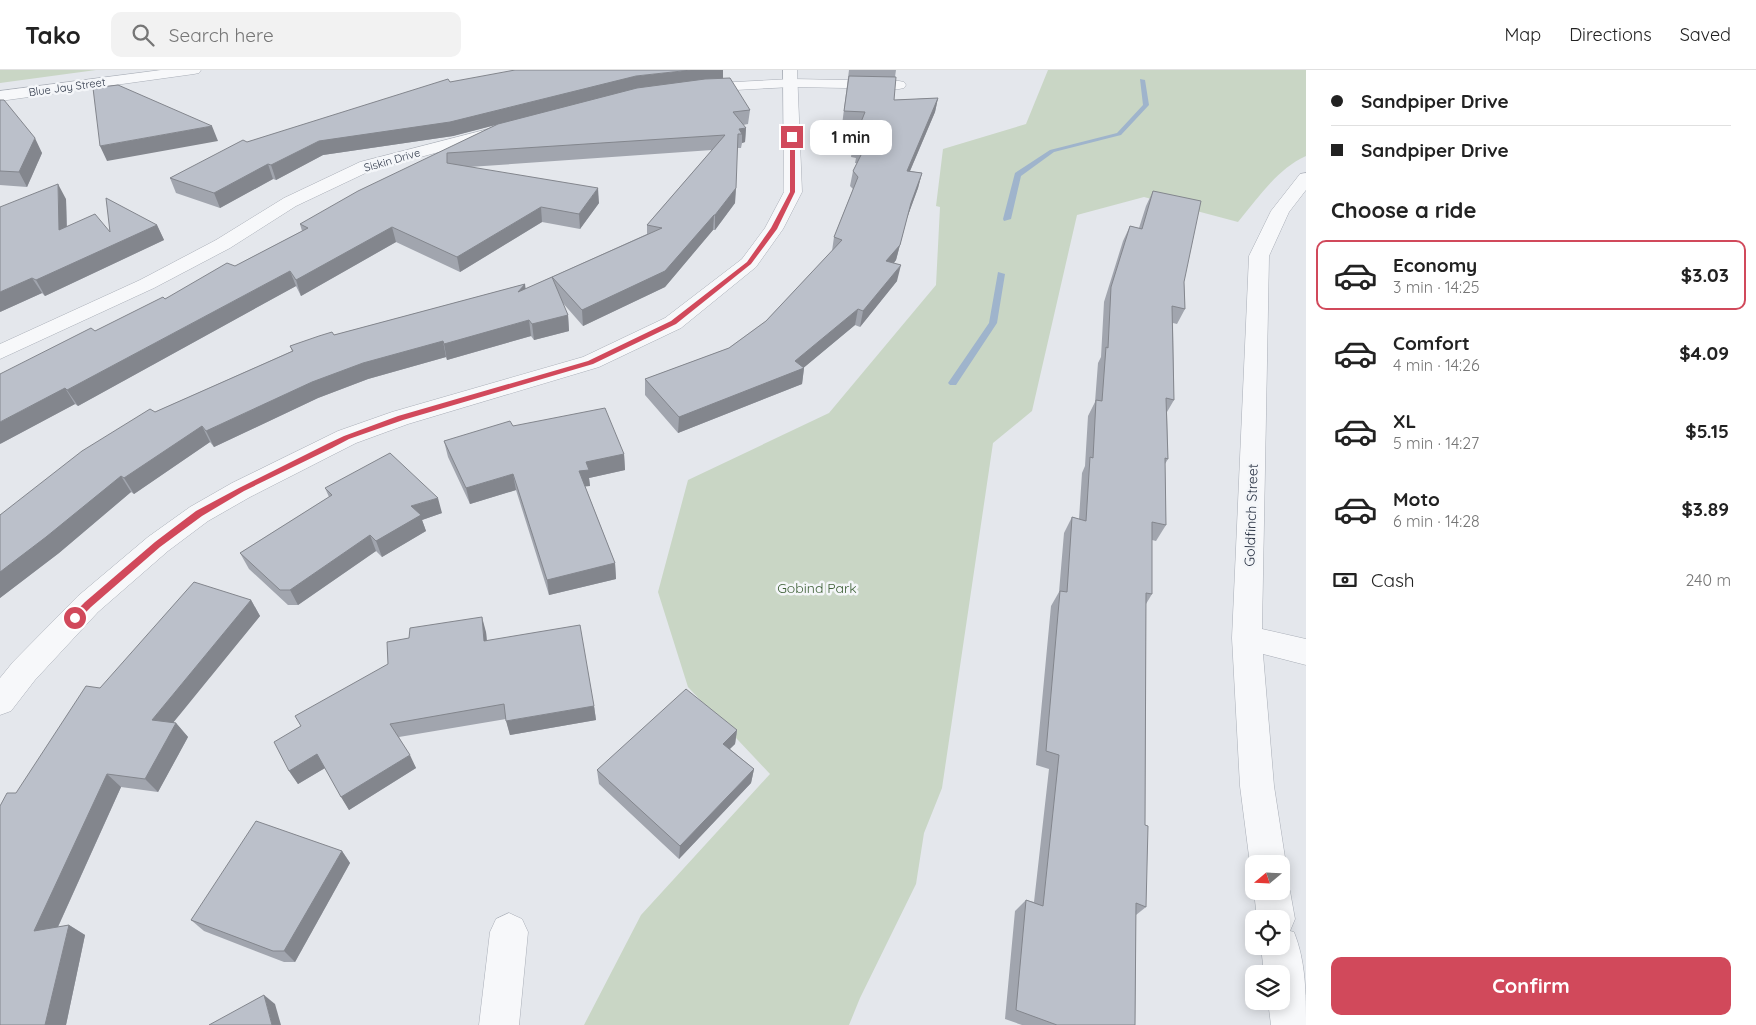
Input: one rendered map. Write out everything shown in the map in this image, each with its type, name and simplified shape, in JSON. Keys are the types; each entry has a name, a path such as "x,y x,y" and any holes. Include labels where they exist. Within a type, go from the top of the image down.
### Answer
{"street":[{"name":"Blue Jay Street","path":"0,96 194,70"},
{"path":"684,90 791,76 899,85"},
{"path":"0,702 24,672 88,604 158,544 199,514 233,494 347,437 400,418 591,362 674,323 749,263 774,229 793,192 791,76"},
{"name":"Siskin Drive","path":"0,352 147,284 223,244 290,202 366,166 520,126"},
{"name":"Goldfinch Street","path":"1267,855 1257,786 1247,638 1259,256 1280,211 1306,178"},
{"path":"1247,638 1306,652"},
{"path":"498,1025 510,932"},
{"path":"1281,955 1291,1025"}],"green space":[{"path":"0,70 96,70 0,83"},
{"name":"Gobind Park","path":"1048,70 1306,70 1306,156 1277,176 1238,222 1144,197 1077,215 1032,411 993,443 942,788 924,833 916,884 860,998 849,1025 584,1025 641,915 770,774 688,687 658,592 688,480 829,413 936,285 940,207 936,206 943,149 1026,124"}],"building":[{"path":"515,70 691,70 636,76 450,122 319,141 271,165 268,164 214,193 170,178 243,140 247,142 448,79 450,82"},
{"path":"849,76 896,77 894,100 938,98 907,171 922,173 911,203 900,245 886,261 901,265 863,311 858,309 795,361 804,368 679,417 645,379 729,348 766,321 842,240 834,237 858,177 853,171 864,149 858,148 859,143 853,142 865,112 844,111"},
{"path":"730,78 750,110 733,112 746,128 739,129 742,134 738,134 736,188 715,215 665,271 582,310 552,277 662,228 647,225 725,135 447,153 447,163 598,188 579,214 541,207 457,257 392,227 296,280 290,271 67,390 65,388 0,422 0,374 91,328 95,331 163,297 165,299 227,263 235,266 308,228 300,224 358,191 498,124 637,88 705,79"},
{"path":"118,85 212,126 100,146 93,88"},
{"path":"0,100 4,100 35,138 19,172 0,171"},
{"path":"58,184 59,230 95,214 110,232 106,198 157,225 36,280 32,278 0,292 0,207"},
{"path":"1153,191 1201,201 1184,282 1185,309 1172,306 1174,400 1166,398 1168,459 1165,458 1166,525 1152,522 1152,594 1146,593 1145,825 1148,826 1146,907 1136,903 1135,1025 1057,1025 1016,1010 1026,900 1043,906 1059,755 1046,751 1060,591 1067,592 1072,517 1086,521 1090,457 1093,458 1096,400 1102,401 1106,347 1108,348 1111,287 1130,226 1142,229"},
{"path":"552,277 568,315 532,324 529,320 444,344 443,341 363,363 312,382 206,431 202,426 124,478 121,476 0,572 0,515 82,451 150,409 155,412 293,351 290,346 319,336 332,332 334,335 525,284 518,292"},
{"path":"605,408 624,454 586,462 589,470 579,471 615,563 547,580 513,474 466,488 444,441 510,421 513,426"},
{"path":"390,453 438,498 411,506 421,515 376,541 370,535 290,590 280,590 240,553 332,495 325,488"},
{"path":"194,582 251,600 152,720 176,723 145,779 107,774 34,931 69,925 45,1025 0,1025 0,806 7,793 16,793 86,686 100,688"},
{"path":"482,617 484,641 580,625 594,706 506,721 504,704 390,724 410,755 341,797 317,754 289,771 274,742 301,726 295,716 388,664 387,642 409,638 410,628"},
{"path":"686,689 737,730 723,744 754,769 680,846 597,770"},
{"path":"256,821 342,851 284,951 273,951 191,920"},
{"path":"264,995 272,1025 209,1025"}],"waterway":[{"path":"1007,219 1018,175 1052,151 1119,134 1146,105 1142,80"},
{"path":"953,383 993,323 1001,274"}],"route":[{"path":"75,618 88,604 158,544 199,514 347,437 400,418 591,362 674,323 749,263 774,229 793,192 792,137"}]}
